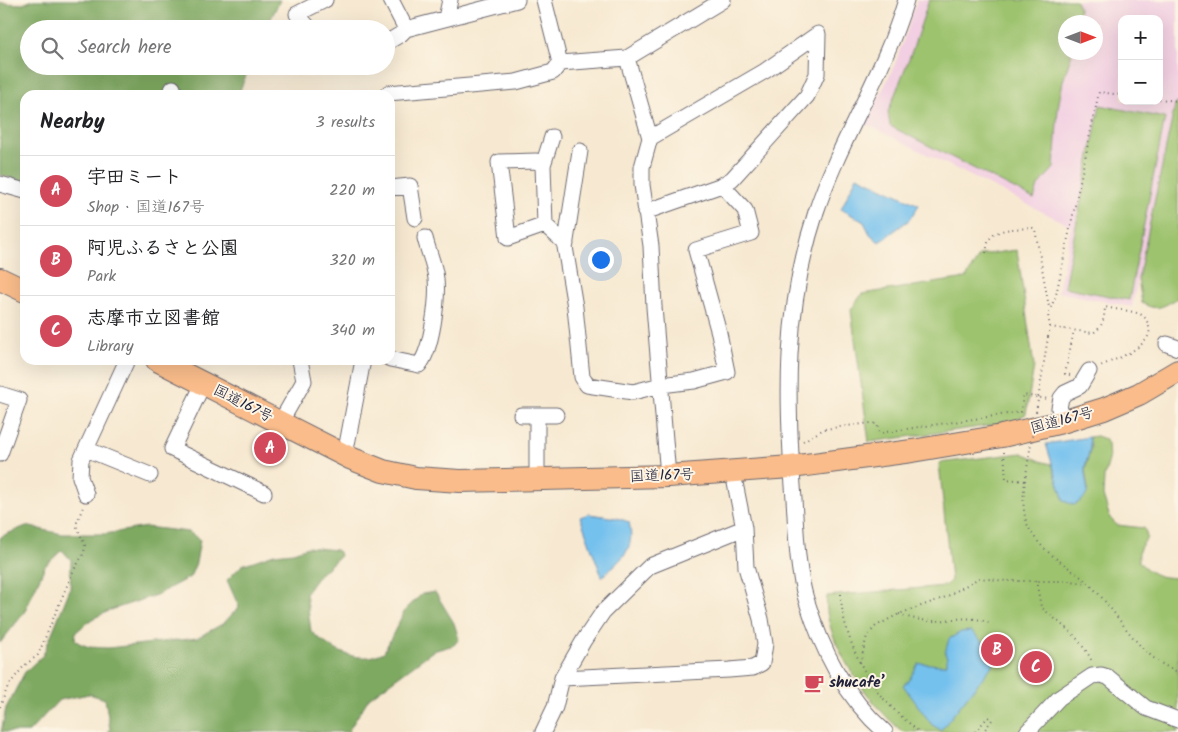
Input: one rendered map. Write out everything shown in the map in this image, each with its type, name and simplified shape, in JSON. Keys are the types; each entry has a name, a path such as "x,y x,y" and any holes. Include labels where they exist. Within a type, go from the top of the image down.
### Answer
{"highway":[{"path":"0,279 20,289"},
{"name":"国道167号","path":"167,365 345,455 383,471 416,478 460,481 733,473 791,468 912,451 1002,436 1061,411 1113,406 1178,372"}],"street":[{"path":"302,20 297,14 325,0"},
{"path":"391,0 406,28"},
{"path":"446,18 450,0"},
{"path":"395,38 406,28 517,0"},
{"path":"544,0 560,63"},
{"path":"395,92 516,82 553,72 560,63 627,58 723,0"},
{"path":"885,732 853,700 837,673 820,638 805,597 797,546 791,468 788,363 794,306 802,260 816,211 832,170 896,30 906,0"},
{"path":"645,212 722,185 732,179 807,96 817,74 818,34 765,71 650,138"},
{"path":"627,58 650,138 642,167 645,212 651,246 668,476"},
{"path":"552,137 542,165 545,225 566,244"},
{"path":"580,151 566,244 575,306 582,377 587,384 633,392 661,385 694,381 727,372 719,333 696,250 750,233 745,210 722,185"},
{"path":"542,165 536,161 499,162 508,238 545,225"},
{"path":"0,184 20,190"},
{"path":"395,188 410,186 415,218"},
{"path":"395,360 419,365 425,358 434,320 436,279 425,238"},
{"path":"86,494 80,476 80,460 125,365"},
{"path":"280,423 304,381 301,365"},
{"path":"345,455 362,365"},
{"path":"1061,411 1065,393 1080,386 1089,371"},
{"path":"203,384 172,449 264,493"},
{"path":"0,394 19,400 0,454"},
{"path":"521,415 556,415"},
{"path":"537,415 537,479"},
{"path":"86,449 150,475"},
{"path":"562,678 729,670 753,668 762,663 765,644 761,619 746,567 744,528 733,473"},
{"path":"543,732 555,708 562,678 603,612 650,566 744,528"},
{"path":"1027,732 1059,698 1092,676 1101,675 1108,677 1146,708 1178,720"}],"path":[{"path":"1118,94 1098,92 1056,295 1048,314 1050,327 1023,498 1028,526 1035,538 1052,556 1090,584 1131,636 1152,657 1178,672"},
{"path":"1163,99 1178,101"},
{"path":"986,252 989,240 994,234 1004,231 1035,229 1050,310"},
{"path":"1050,327 1074,330 1093,333 1100,329 1106,307 1140,314 1147,320 1150,330 1146,340 1133,350 1079,376 1065,374 1074,330"},
{"path":"801,434 802,441 824,429 871,422 878,424 879,433 1022,412 1023,395 1061,411"},
{"path":"1003,447 1006,479 1025,481"},
{"path":"0,707 8,686 24,666 38,655 68,582 84,553 85,545 78,531 77,522 86,494"},
{"path":"860,662 867,636 876,626 899,614 946,597 979,578 1006,581 1072,581 1090,584"},
{"path":"1036,580 1041,607 1080,642 1093,662 1092,676"},
{"path":"841,594 841,609 854,650 860,662 882,697 919,732"},
{"path":"899,614 915,620 931,621 971,618 981,619 989,623"},
{"path":"975,732 988,717 992,720 983,732"}],"shaded area":[{"path":"917,0 1178,0 1178,102 1175,105 1132,307 1058,292 1071,226 866,124 895,64"}],"green space":[{"path":"33,0 280,0 270,20 20,20 20,75 246,75 240,90 20,90 20,181 0,175 0,3 23,4"},
{"path":"929,0 1076,0 1079,15 1058,15 1058,60 1070,60 1063,81 1058,108 1054,168 1038,186 1034,199 890,126 888,112 912,51"},
{"path":"1178,102 1178,298 1160,307 1152,307 1142,303 1138,279 1175,105"},
{"path":"1100,105 1165,118 1129,300 1064,287"},
{"path":"1017,250 1034,366 1026,414 1010,423 869,442 851,310 862,294 966,278 980,255"},
{"path":"1097,436 1105,439 1108,444 1109,460 1104,477 1103,496 1110,518 1117,525 1144,528 1147,537 1139,550 1139,562 1157,575 1178,578 1178,732 903,732 863,689 840,651 827,613 827,596 945,586 951,580 939,463 1022,453 1052,464 1056,477 1088,490 1085,469 1091,447 1089,437"},
{"path":"26,526 62,534 105,534 146,527 189,532 200,540 196,563 190,577 156,595 111,610 92,619 76,632 75,639 89,647 108,648 197,638 224,623 239,607 227,580 242,565 274,554 293,552 308,547 336,550 340,556 319,575 306,593 311,631 323,642 352,656 372,656 384,652 405,610 422,594 435,592 454,623 459,639 454,645 433,651 369,698 349,732 108,732 110,729 105,699 89,694 59,700 29,732 1,732 6,708 25,672 43,655 70,589 71,560 62,550 45,566 24,613 0,643 0,538"}],"water":[{"path":"857,176 919,205 909,220 879,242 870,234 864,222 841,209"},
{"path":"1089,437 1090,450 1085,468 1087,493 1081,501 1074,505 1064,501 1046,444"},
{"path":"589,514 617,518 629,522 631,532 629,548 621,559 602,577 580,517"},
{"path":"971,631 999,657 941,730 932,725 903,685 909,680 918,664 947,664 945,653 949,639 961,632"}],"place":[{"name":"宇田ミート","path":"270,448"},
{"name":"阿児ふるさと公園","path":"997,650"},
{"name":"志摩市立図書館","path":"1036,667"},
{"name":"shucafe’","path":"814,683"}]}
